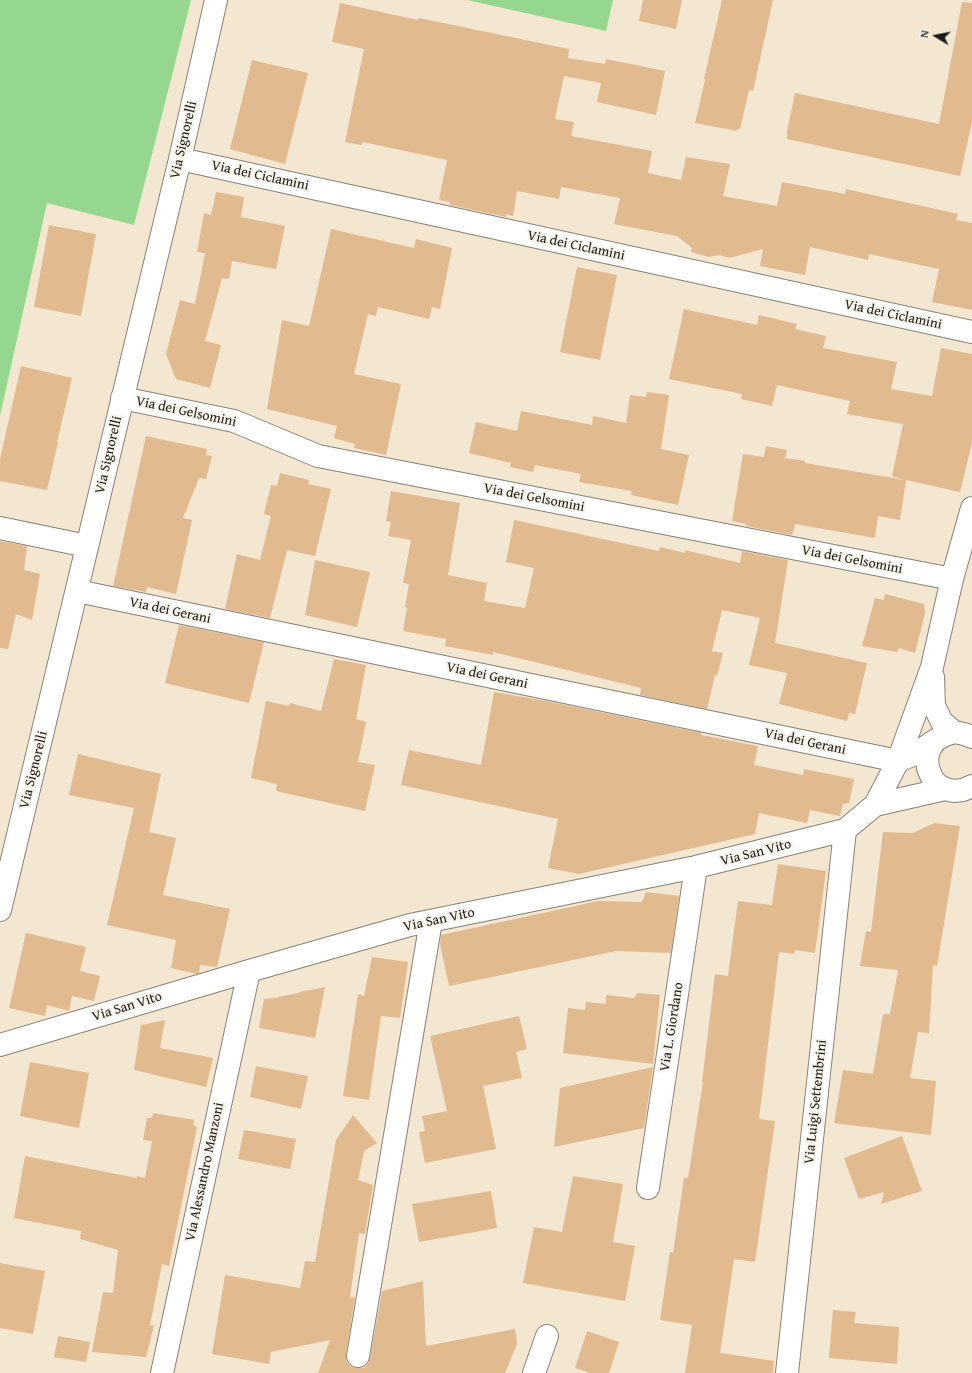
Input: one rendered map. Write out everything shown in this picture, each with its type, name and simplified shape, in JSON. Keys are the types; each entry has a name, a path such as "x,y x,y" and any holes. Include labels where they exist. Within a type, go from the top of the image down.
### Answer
{"street":[{"name":"Via Signorelli","path":"0,910 180,159 216,0"},
{"name":"Via dei Ciclamini","path":"180,159 972,332"},
{"name":"Via dei Gelsomini","path":"122,398 234,421 318,456 952,580"},
{"name":"Via San Vito","path":"0,1045 410,925 696,867 846,830 876,804 898,761 932,667 952,580 972,508"},
{"path":"0,528 87,546"},
{"name":"Via dei Gerani","path":"77,591 898,761"},
{"name":"Via San Vito","path":"932,667 934,706 942,722 942,746"},
{"path":"912,724 942,746"},
{"path":"898,761 942,746"},
{"path":"942,746 932,778 938,785 945,789"},
{"name":"Via San Vito","path":"876,804 945,789 959,791 972,786"},
{"name":"Via Luigi Settembrini","path":"787,1373 846,830"},
{"name":"Via L. Giordano","path":"648,1188 696,867"},
{"path":"358,1356 431,921"},
{"name":"Via Alessandro Manzoni","path":"162,1373 249,971"},
{"path":"534,1373 547,1336"}],"green space":[{"path":"0,0 191,0 134,225 47,203 0,416"},
{"path":"467,0 613,0 606,31"}],"building":[{"path":"643,0 682,0 676,29 639,21"},
{"path":"722,0 773,0 753,91 749,90 740,129 737,129 737,131 695,123"},
{"path":"962,2 972,3 972,122 960,176 787,139 787,131 795,93 939,124"},
{"path":"340,3 418,20 419,18 569,49 568,58 605,64 606,59 665,71 656,115 597,102 601,83 564,76 555,119 574,122 571,136 652,151 648,173 681,180 686,157 730,164 723,196 777,206 782,182 845,194 846,189 958,214 956,220 972,223 972,310 932,302 939,269 869,254 868,260 810,247 805,275 760,266 763,249 730,258 719,255 709,257 691,252 692,248 677,236 614,224 620,198 561,187 559,199 517,191 513,216 506,214 506,217 450,205 450,202 439,200 447,160 363,142 361,145 345,142 364,49 332,42"},
{"path":"252,60 308,73 285,164 230,149"},
{"path":"216,192 244,197 241,217 285,226 276,269 232,261 229,279 222,278 205,341 221,345 210,388 176,379 166,354 180,300 195,304 205,253 197,252 204,213 211,215"},
{"path":"49,225 96,234 81,316 34,307"},
{"path":"331,229 414,248 416,239 452,248 440,309 432,307 429,319 378,307 376,316 368,314 354,374 401,384 386,455 354,448 355,444 334,438 337,426 267,409 282,320 309,326"},
{"path":"577,267 617,275 600,360 560,352"},
{"path":"684,309 757,325 759,315 797,324 795,329 826,336 823,348 897,362 891,389 932,396 941,348 972,354 972,443 960,492 906,480 900,520 878,516 875,538 795,524 792,535 746,526 746,524 732,521 743,454 764,457 766,446 787,450 785,458 805,461 805,463 905,480 892,476 903,424 847,414 850,401 777,385 772,406 741,399 742,394 669,379"},
{"path":"21,366 72,378 47,490 0,481 0,459"},
{"path":"647,392 669,395 661,449 689,455 678,505 631,495 632,491 579,482 581,474 535,465 533,472 510,467 511,463 469,453 476,422 517,431 521,411 592,425 593,416 626,423 630,395 646,397"},
{"path":"146,436 207,449 206,455 212,456 206,479 199,478 183,518 192,520 176,594 147,587 146,592 113,586"},
{"path":"280,473 309,480 308,484 331,489 315,556 287,550 270,618 225,609 237,554 260,560 271,516 264,514 271,485 277,486"},
{"path":"391,491 460,503 448,575 487,583 484,601 525,608 534,568 506,562 514,520 659,551 660,547 685,553 685,550 740,563 742,551 788,560 775,643 867,663 855,714 849,713 847,721 779,704 787,673 749,665 760,618 722,610 712,651 723,653 717,676 715,675 707,709 640,695 641,688 493,652 493,655 445,646 446,639 403,631 409,584 403,583 411,540 388,536 391,522 386,521"},
{"path":"0,541 27,546 24,570 40,574 32,620 16,614 8,649 0,648"},
{"path":"315,560 370,572 357,627 305,615"},
{"path":"885,594 924,604 925,613 915,653 899,648 897,652 862,646 875,598 884,600"},
{"path":"179,625 264,642 249,703 165,683"},
{"path":"334,659 366,665 356,719 366,722 358,762 375,765 365,811 276,791 277,784 251,778 266,701 289,706 290,703 321,711"},
{"path":"494,692 546,701 758,746 754,765 803,775 804,769 854,779 849,803 843,804 840,816 810,810 807,823 759,813 755,834 579,874 548,868 558,819 401,785 409,750 481,765"},
{"path":"78,754 161,774 149,832 176,838 163,895 230,909 217,967 200,965 199,973 197,974 171,968 176,940 107,925 134,808 69,795"},
{"path":"934,823 960,826 937,966 933,965 929,1033 918,1032 910,1078 936,1081 931,1135 834,1123 843,1070 873,1074 883,1014 890,1014 898,970 860,966 866,931 871,932 883,832 913,833"},
{"path":"778,864 826,871 815,953 795,950 794,954 779,952 759,1119 775,1121 755,1262 734,1259 720,1353 774,1361 773,1373 685,1373 692,1325 660,1320 670,1252 673,1253 684,1178 688,1178 703,1082 715,974 728,976 738,901 772,905"},
{"path":"646,892 679,896 671,953 616,951 449,986 440,944 441,935 598,901 642,902"},
{"path":"26,933 86,947 80,971 100,976 94,1001 72,996 69,1011 47,1005 45,1016 9,1008"},
{"path":"372,957 408,962 400,1018 381,1016 369,1100 343,1096 358,994 364,996"},
{"path":"325,987 315,1038 259,1028 264,999 277,998"},
{"path":"637,993 660,995 653,1064 563,1053 568,1008 585,1010 586,1002 606,1004 606,995 634,998"},
{"path":"519,1016 527,1049 516,1052 522,1078 483,1086 496,1149 425,1163 419,1132 425,1131 422,1116 447,1111 430,1036"},
{"path":"165,1020 160,1048 213,1058 206,1087 134,1070 141,1025"},
{"path":"30,1062 89,1073 79,1128 20,1116"},
{"path":"256,1066 308,1076 301,1109 250,1097"},
{"path":"653,1067 644,1128 554,1147 560,1088"},
{"path":"154,1113 194,1120 193,1125 197,1127 169,1266 162,1264 150,1325 154,1326 146,1357 92,1352 103,1292 113,1293 118,1250 80,1239 81,1231 14,1218 25,1156 137,1178 137,1176 145,1178 152,1141 143,1140 147,1118 151,1118"},
{"path":"353,1115 377,1143 364,1151 358,1180 373,1185 365,1234 359,1233 350,1298 355,1297 346,1361 350,1366 356,1368 363,1368 368,1364 382,1291 423,1281 426,1346 515,1329 517,1344 505,1373 318,1373 330,1340 271,1352 269,1364 212,1354 225,1275 300,1288 305,1261 315,1262 336,1140"},
{"path":"244,1130 296,1139 290,1169 238,1159"},
{"path":"902,1136 922,1191 881,1204 884,1192 859,1199 844,1158"},
{"path":"573,1176 623,1184 613,1242 635,1246 625,1301 523,1283 534,1227 562,1232"},
{"path":"491,1191 497,1228 419,1242 412,1204"},
{"path":"0,1263 45,1271 33,1334 0,1328"},
{"path":"833,1310 856,1312 854,1323 899,1327 897,1364 829,1358"},
{"path":"587,1331 619,1342 609,1373 590,1373 575,1368"},
{"path":"58,1336 90,1342 86,1362 54,1357"}]}
